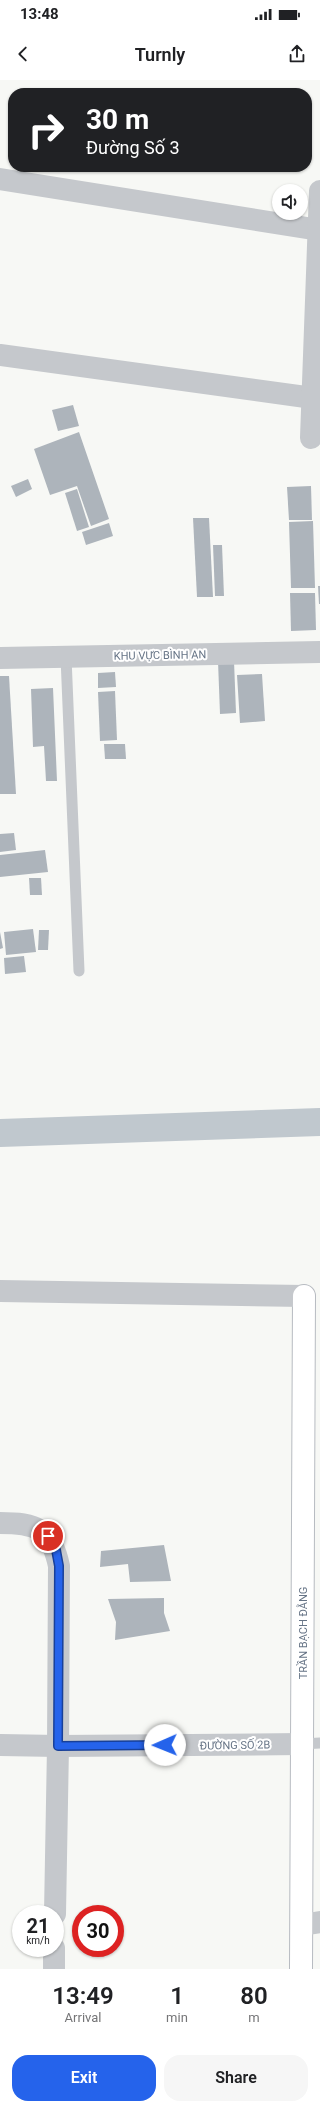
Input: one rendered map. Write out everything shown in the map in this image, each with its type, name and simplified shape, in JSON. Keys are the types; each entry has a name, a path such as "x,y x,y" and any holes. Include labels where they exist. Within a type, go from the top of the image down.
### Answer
{"street":[{"path":"0,180 319,230"},
{"path":"311,438 316,398 320,191"},
{"path":"0,355 316,398"},
{"name":"KHU VỰC BÌNH AN","path":"0,658 320,652"},
{"name":"TRẦN BẠCH ĐẰNG","path":"0,1291 304,1296 311,1743 311,1924 301,1969"},
{"path":"0,1523 19,1523 36,1526 48,1536 56,1550 59,1566 55,1905"},
{"name":"ĐƯỜNG SỐ 2B","path":"0,1745 58,1746 311,1743"},
{"path":"54,1957 54,1969"}],"lane":[{"path":"66,657 79,971"}],"building":[{"path":"73,405 79,426 58,431 52,410"},
{"path":"79,432 109,519 91,526 77,486 50,495 34,449"},
{"path":"28,479 32,489 16,497 11,486"},
{"path":"311,486 312,520 289,520 287,487"},
{"path":"77,489 89,527 77,531 65,493"},
{"path":"193,518 209,518 213,597 197,597"},
{"path":"313,521 315,588 291,588 289,522"},
{"path":"109,523 113,536 86,545 82,532"},
{"path":"213,545 222,545 224,596 215,596"},
{"path":"318,586 320,586 320,604 319,604"},
{"path":"290,593 315,593 316,630 291,631"},
{"path":"218,661 234,661 236,713 220,714"},
{"path":"115,672 116,687 98,688 98,673"},
{"path":"262,674 265,721 240,723 237,675"},
{"path":"0,676 9,676 16,794 0,794"},
{"path":"53,688 57,781 46,781 44,746 33,747 31,689"},
{"path":"115,691 117,740 100,741 98,692"},
{"path":"104,744 125,744 126,759 105,759"},
{"path":"14,833 16,850 0,852 0,834"},
{"path":"45,850 48,872 0,877 0,855"},
{"path":"29,878 41,878 42,895 30,895"},
{"path":"33,929 36,952 6,955 4,932"},
{"path":"39,930 49,930 48,950 38,950"},
{"path":"0,932 3,948 0,949"},
{"path":"24,956 26,972 5,974 4,958"},
{"path":"164,1545 171,1581 130,1582 128,1564 100,1567 101,1551"},
{"path":"164,1598 164,1613 170,1631 115,1640 116,1622 108,1599"}],"waterway":[{"path":"0,1133 320,1122"}],"route":[{"path":"48,1536 56,1550 59,1566 58,1746 165,1745"}]}
